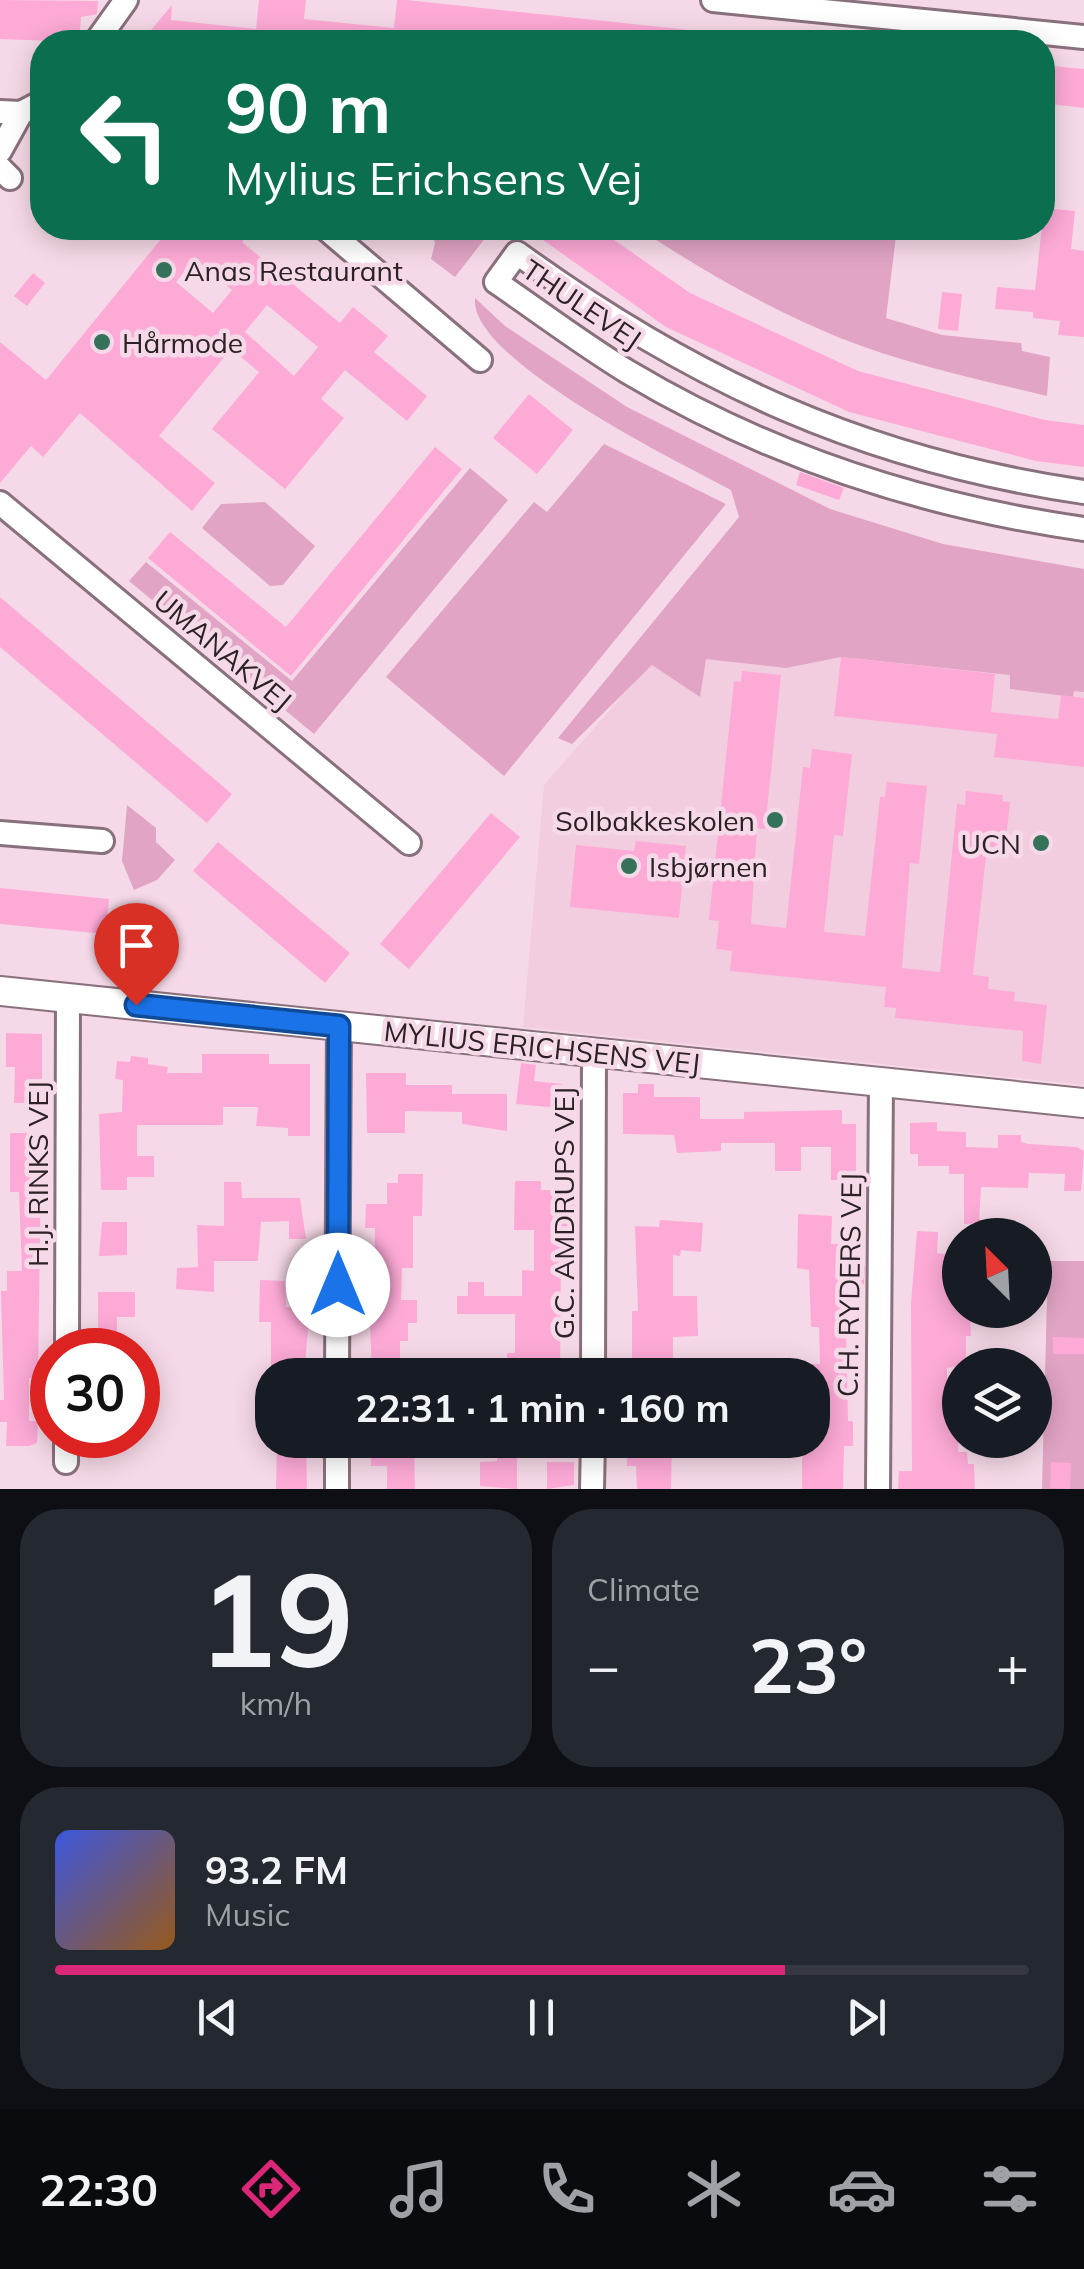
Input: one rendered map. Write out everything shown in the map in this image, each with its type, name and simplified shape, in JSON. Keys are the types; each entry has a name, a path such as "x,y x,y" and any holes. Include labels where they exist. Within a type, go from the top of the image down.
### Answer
{"street":[{"path":"105,30 126,0"},
{"path":"714,0 1014,30"},
{"path":"1055,34 1084,37"},
{"path":"0,151 21,109"},
{"path":"339,240 480,360"},
{"name":"THULEVEJ","path":"1084,492 939,462 856,438 746,394 582,300 517,252 496,282 623,369 731,428 844,473 994,512 1084,529"},
{"name":"UMANAKVEJ","path":"0,503 409,843"},
{"path":"0,833 102,842"},
{"name":"MYLIUS ERICHSENS VEJ","path":"0,991 1084,1103"},
{"name":"H.J. RINKS VEJ","path":"66,1328 68,998"},
{"path":"337,1358 339,1026"},
{"name":"G.C. AMDRUPS VEJ","path":"593,1358 594,1052"},
{"name":"C.H. RYDERS VEJ","path":"878,1489 881,1082"},
{"path":"337,1458 337,1489"},
{"path":"592,1458 592,1489"}],"shaded area":[{"path":"434,240 484,240 455,277 431,259"},
{"path":"657,240 896,240 886,318 942,335 1021,343 1022,351 1050,357 1047,396 916,363 840,338"},
{"path":"475,298 505,326 627,407 830,509 943,544 1084,569 1084,692 1074,691 1073,697 1010,689 1010,675 841,657 786,668 706,659 700,697 652,665 572,744 558,738 739,517 731,490 581,407 505,350 482,323"},
{"path":"604,444 726,504 504,776 386,677 534,502 547,512"},
{"path":"470,468 508,500 314,734 129,581 146,562 292,681"},
{"path":"265,502 315,546 283,585 270,586 202,528 221,504"},
{"name":"Solbakkeskolen","path":"1084,585 1084,1085 523,1027 544,785 708,598"},
{"path":"127,805 156,828 156,842 175,860 157,880 134,890 122,861"},
{"path":"1052,1261 1084,1261 1084,1489 1042,1489 1043,1458 1052,1458 1052,1348 1046,1348 1046,1328 1052,1328"}],"building":[{"path":"0,0 98,1 97,14 81,17 80,30 30,30 30,40 0,39"},
{"path":"259,0 306,0 304,19 394,28 397,0 407,0 689,30 151,30 172,5 171,20 256,29"},
{"path":"1055,66 1084,69 1084,108 1055,105"},
{"path":"1055,209 1075,211 1071,249 1084,251 1084,337 1058,335 1060,321 1033,318 1033,312 995,309 997,287 1035,290 1040,240 1055,240"},
{"path":"160,240 244,240 340,323 353,307 388,336 374,352 427,396 407,421 345,370 321,399 344,418 285,489 212,429 259,372 231,349 159,436 215,483 192,511 80,413 43,457 31,446 0,483 0,342 46,380","holes":["195,259 232,290 213,313 176,282","267,305 318,347 294,376 245,332"]},
{"path":"543,240 614,240 690,293 858,371 1045,420 1084,425 1084,467 1036,461 849,412 666,327"},
{"path":"33,273 45,283 27,306 14,296"},
{"path":"942,292 962,294 958,331 938,329"},
{"path":"529,394 573,430 537,474 493,438"},
{"path":"435,447 462,469 291,676 148,558 170,532 286,627"},
{"path":"800,472 844,488 839,500 796,485"},
{"path":"0,597 232,794 207,823 0,647"},
{"path":"841,657 995,674 991,712 1058,719 1061,695 1084,698 1084,767 994,757 997,734 834,716"},
{"name":"Solbakkeskolen","path":"742,671 781,675 765,829 757,828 751,924 786,928 803,767 810,768 812,749 852,754 843,836 834,835 824,932 865,936 880,797 885,797 887,782 927,786 919,864 910,863 902,968 940,972 957,804 965,805 966,791 1003,795 1002,801 1010,802 1006,840 998,839 998,848 987,847 973,975 989,977 988,989 1015,992 1014,1001 1047,1005 1041,1064 1022,1061 1023,1031 895,1018 896,1008 884,1007 886,987 730,971 732,951 716,949 719,921 709,920 734,681 741,682"},
{"path":"491,813 520,837 409,969 380,944"},
{"name":"Isbjørnen","path":"636,841 686,846 679,918 570,907 576,845 634,851"},
{"path":"218,842 350,953 325,983 193,871"},
{"path":"0,888 109,899 105,934 0,924"},
{"path":"6,1033 42,1034 42,1092 37,1092 37,1103 14,1103 15,1067 6,1067"},
{"path":"202,1054 269,1054 269,1064 310,1064 310,1136 288,1136 288,1128 256,1126 258,1107 223,1107 223,1125 137,1125 137,1156 154,1156 154,1177 127,1177 127,1190 101,1190 99,1114 122,1112 123,1080 115,1079 117,1061 130,1062 131,1056 148,1058 148,1064 168,1067 167,1073 202,1073"},
{"path":"521,1063 536,1065 534,1081 562,1084 559,1108 516,1104"},
{"path":"366,1073 406,1073 406,1085 452,1085 452,1094 507,1094 507,1131 462,1124 462,1112 405,1111 405,1133 367,1133"},
{"path":"638,1084 654,1084 654,1097 700,1097 700,1119 744,1119 744,1112 842,1110 842,1124 856,1124 856,1180 831,1180 831,1147 801,1147 801,1171 775,1171 775,1143 721,1143 721,1151 677,1153 674,1135 623,1134 623,1093 638,1093"},
{"path":"937,1122 937,1131 966,1132 966,1147 998,1148 998,1135 1021,1135 1021,1142 1029,1144 1077,1147 1084,1151 1081,1191 1064,1191 1065,1174 1029,1173 1028,1188 981,1187 979,1218 964,1218 964,1174 949,1174 949,1166 918,1166 918,1154 910,1154 910,1123"},
{"path":"10,1133 32,1133 32,1164 41,1164 39,1328 30,1328 29,1446 6,1446 7,1422 0,1422 0,1400 4,1400 1,1291 7,1291 7,1271 22,1271 19,1192 10,1192"},
{"path":"398,1174 423,1174 422,1216 413,1216 413,1268 402,1268 401,1300 417,1300 417,1323 408,1323 408,1341 400,1341 400,1358 371,1358 369,1296 374,1296 375,1228 365,1228 366,1204 387,1204 387,1183 398,1183"},
{"path":"515,1181 541,1181 541,1190 574,1190 573,1240 564,1240 561,1251 560,1358 507,1358 507,1353 515,1353 515,1314 457,1314 457,1296 468,1296 468,1282 484,1282 484,1296 522,1296 522,1270 534,1271 534,1230 514,1230"},
{"path":"224,1182 241,1182 242,1198 300,1198 306,1239 289,1239 289,1221 261,1222 258,1261 214,1261 214,1292 176,1289 177,1268 198,1267 197,1225 224,1226"},
{"path":"798,1214 832,1216 831,1244 851,1244 851,1266 865,1266 864,1284 845,1284 848,1421 853,1421 853,1446 844,1446 843,1489 802,1489 802,1458 830,1458 830,1358 820,1358 819,1327 811,1327 809,1270 797,1268"},
{"path":"660,1220 703,1223 701,1252 681,1250 680,1256 673,1255 673,1296 697,1296 698,1336 673,1337 673,1358 632,1358 632,1311 638,1311 635,1226 659,1227"},
{"path":"102,1222 127,1222 127,1255 99,1256"},
{"path":"917,1231 938,1232 937,1253 942,1254 942,1328 971,1328 971,1336 966,1336 966,1348 942,1348 942,1458 968,1458 968,1464 974,1464 975,1489 898,1489 899,1471 912,1471 911,1303"},
{"path":"260,1280 285,1281 286,1307 300,1307 300,1318 309,1318 305,1358 271,1358 271,1322 259,1322"},
{"path":"98,1292 135,1292 135,1317 117,1317 117,1328 98,1328"},
{"path":"1053,1337 1084,1338 1084,1354 1053,1354"},
{"path":"277,1458 306,1458 307,1489 276,1489"},
{"path":"371,1458 414,1458 415,1489 387,1489 387,1466 371,1466"},
{"path":"517,1458 517,1489 480,1486 480,1462"},
{"path":"627,1458 672,1458 671,1489 637,1489 636,1466 627,1466"},
{"path":"547,1462 574,1462 574,1485 547,1489"},
{"path":"1051,1462 1071,1463 1070,1489 1050,1488"}],"place":[{"name":"Anas Restaurant","path":"164,270"},
{"name":"Hårmode","path":"102,342"},
{"name":"Solbakkeskolen","path":"775,820"},
{"name":"UCN","path":"1041,843"},
{"name":"Isbjørnen","path":"629,866"}],"route":[{"path":"136,1005 339,1026 338,1285"}]}
